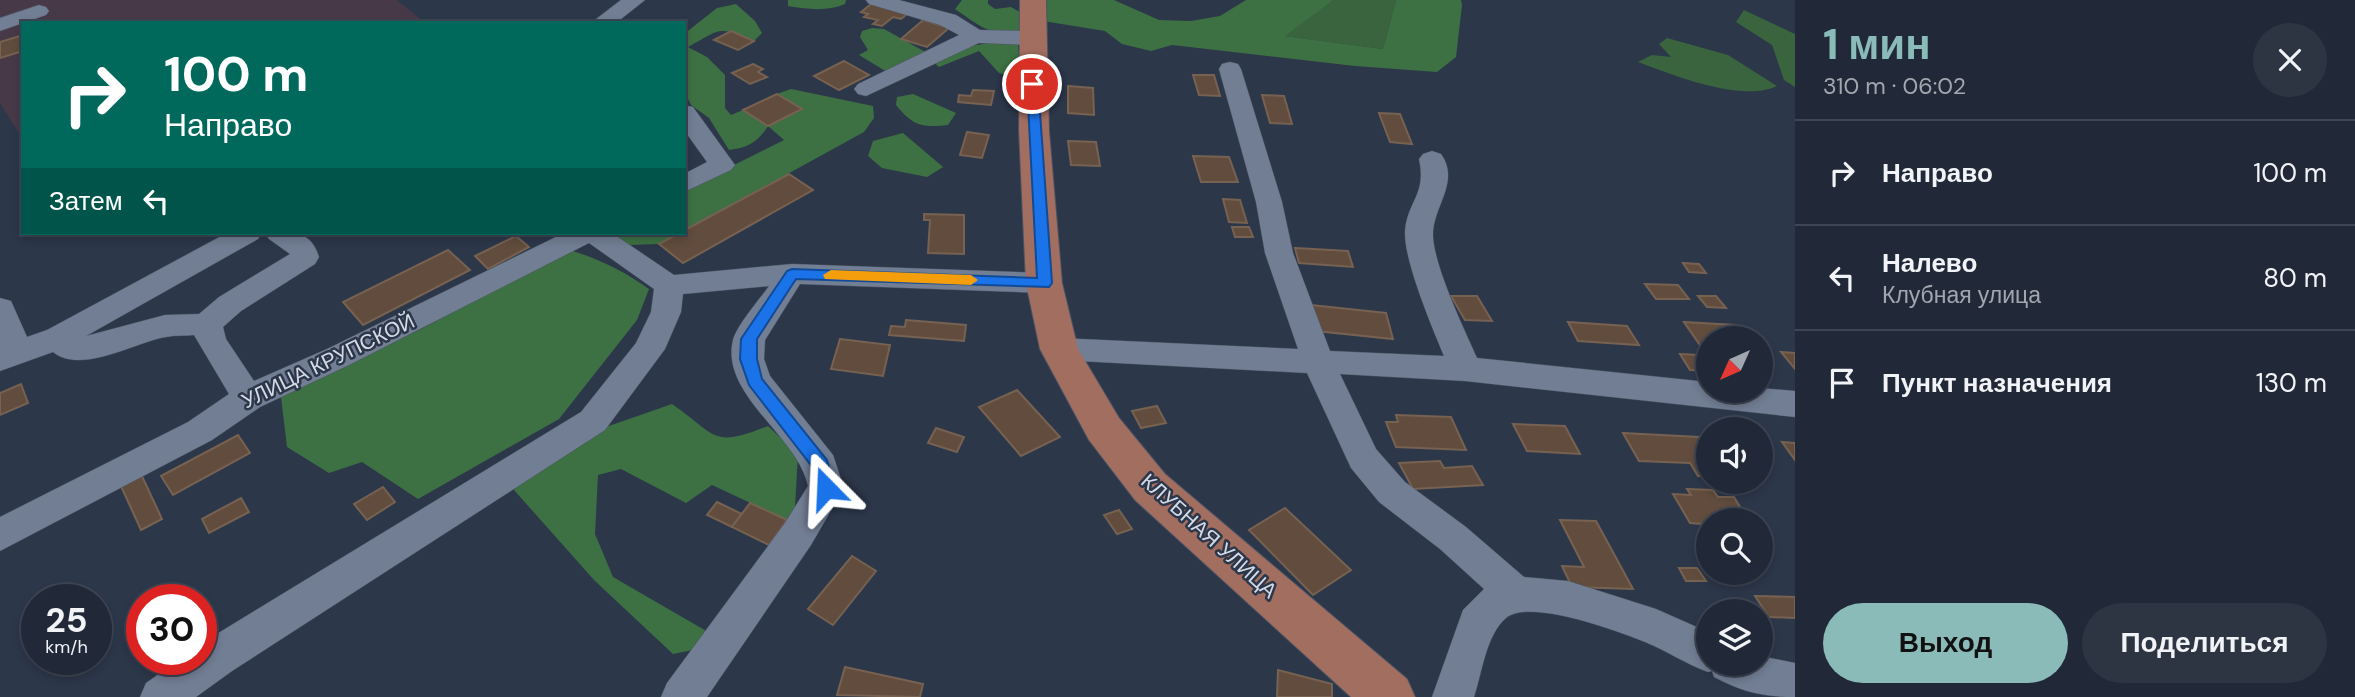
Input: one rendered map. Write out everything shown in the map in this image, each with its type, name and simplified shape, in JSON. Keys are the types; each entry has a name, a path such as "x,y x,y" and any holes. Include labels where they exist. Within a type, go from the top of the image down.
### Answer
{"main road":[{"name":"КЛУБНАЯ УЛИЦА","path":"1033,0 1031,38 1034,131 1044,283 1059,349 1104,429 1150,487 1389,697"}],"street":[{"path":"610,21 635,0"},
{"path":"876,0 948,20 975,36"},
{"path":"0,24 39,11"},
{"path":"866,89 975,36 1031,38"},
{"path":"1230,69 1269,202 1279,253 1318,362 1363,458 1375,476 1392,492 1453,538 1514,593"},
{"path":"686,114 722,165 686,183"},
{"path":"1432,159 1437,176 1436,187 1420,216 1418,238 1437,304 1465,369"},
{"path":"0,308 9,355 58,338 244,235"},
{"path":"58,338 67,347 91,348 165,326 207,324 230,304 305,257 302,247 282,235"},
{"name":"УЛИЦА КРУПСКОЙ","path":"0,535 200,431 248,398 338,357 582,235"},
{"path":"596,235 669,285 792,274 1044,283"},
{"path":"682,697 797,534 826,488 821,465 755,381 748,359 749,339 792,274"},
{"path":"161,697 216,657 593,421 649,349 666,312 669,285"},
{"path":"207,324 211,341 248,398"},
{"path":"1059,349 1465,369 1795,404"},
{"path":"1454,697 1477,622 1492,605 1514,593 1568,598 1656,627 1696,647"},
{"path":"1763,676 1795,682"}],"shaded area":[{"path":"0,0 397,0 423,21 21,21 21,137 0,103"}],"green space":[{"path":"788,0 846,0 845,4 838,7 817,9 788,6"},
{"path":"962,0 988,0 988,4 995,9 1011,7 1020,12 1020,34 1000,33 978,25 955,9"},
{"path":"1043,0 1114,0 1159,20 1191,21 1220,16 1246,0 1334,0 1285,36 1383,49 1396,0 1461,0 1462,5 1456,57 1437,72 1355,66 1172,45 1151,51 1122,44 1105,31 1043,21"},
{"path":"1334,0 1396,0 1383,49 1284,36"},
{"path":"736,4 755,21 762,33 754,41 720,31 688,47 707,57 725,75 725,108 731,115 743,110 801,109 777,94 791,89 873,106 874,118 864,132 686,230 686,189 784,140 768,126 752,143 729,150 709,118 691,105 686,95 686,32 717,8"},
{"path":"1744,10 1795,34 1795,87 1784,80 1772,45 1736,22"},
{"path":"884,29 929,54 887,72 859,55 868,50 860,37 862,31"},
{"path":"1667,38 1728,55 1777,86 1762,90 1727,89 1688,80 1638,62 1652,55 1671,57 1659,44"},
{"path":"995,42 1018,44 1021,79 999,73 979,51 939,67 931,60 959,48"},
{"path":"913,94 956,113 948,125 919,124 896,105 897,97"},
{"path":"903,133 943,167 927,177 882,168 868,156 873,141"},
{"path":"614,235 676,235 659,244 627,245"},
{"path":"570,250 611,266 649,289 637,320 559,419 418,499 362,462 329,473 287,447 281,397 423,328"},
{"path":"672,404 707,431 724,437 735,437 768,426 798,454 795,507 787,520 712,485 686,503 621,469 598,475 595,534 613,577 708,632 697,649 673,654 594,580 514,490 521,479 606,427"}],"building":[{"path":"871,4 907,14 901,19 893,17 882,26 873,24 878,20 864,17 868,14 861,12"},
{"path":"923,20 949,28 927,47 901,39"},
{"path":"731,31 754,41 738,50 714,40"},
{"path":"21,36 21,52 0,58 0,42"},
{"path":"844,61 869,75 839,90 814,76"},
{"path":"753,64 763,69 758,72 767,77 750,84 732,73"},
{"path":"1193,75 1214,75 1220,96 1199,95"},
{"path":"1068,86 1093,88 1094,115 1068,113"},
{"path":"973,90 994,91 991,105 958,102 959,95 971,96"},
{"path":"777,94 802,109 768,126 743,110"},
{"path":"1262,95 1284,96 1292,124 1270,123"},
{"path":"1379,113 1400,114 1412,144 1390,142"},
{"path":"967,132 989,135 982,158 960,155"},
{"path":"1068,141 1096,142 1100,166 1071,165"},
{"path":"1193,156 1229,157 1238,182 1201,182"},
{"path":"789,174 813,190 683,263 659,244 676,235 686,235 686,229"},
{"path":"1223,199 1240,200 1247,223 1229,222"},
{"path":"924,214 964,215 964,254 928,253 930,220 924,220"},
{"path":"1232,227 1249,227 1253,237 1235,237"},
{"path":"516,236 529,247 488,269 475,256"},
{"path":"1295,248 1348,251 1353,267 1299,263"},
{"path":"448,250 470,270 363,325 343,302"},
{"path":"1683,263 1699,264 1706,273 1689,272"},
{"path":"1645,284 1678,285 1689,299 1656,299"},
{"path":"1451,296 1477,296 1492,321 1465,320"},
{"path":"1698,296 1716,296 1726,308 1707,307"},
{"path":"1311,305 1386,313 1393,339 1316,331"},
{"path":"906,320 966,325 964,341 889,335 891,326 905,327"},
{"path":"1568,322 1627,326 1639,345 1578,341"},
{"path":"1684,322 1737,326 1696,326 1696,339"},
{"path":"840,339 890,345 883,376 831,369"},
{"path":"1781,352 1795,353 1795,369"},
{"path":"1680,354 1696,355 1696,370 1690,370"},
{"path":"21,384 28,403 0,415 0,393"},
{"path":"1017,390 1060,437 1021,456 979,407"},
{"path":"1157,406 1166,423 1141,428 1132,411"},
{"path":"1396,415 1451,417 1466,450 1396,447 1386,422 1398,422"},
{"path":"1513,424 1565,426 1580,454 1527,451"},
{"path":"936,428 964,437 957,452 928,443"},
{"path":"1623,433 1696,437 1696,473 1690,463 1639,461"},
{"path":"238,435 250,453 173,495 161,476"},
{"path":"1782,442 1795,443 1795,460"},
{"path":"1440,461 1444,468 1472,466 1483,485 1413,489 1399,463"},
{"path":"141,474 162,519 141,530 120,484"},
{"path":"383,487 395,502 367,520 354,504"},
{"path":"1687,489 1696,489 1696,494 1734,497 1741,508 1696,508 1696,523 1690,523 1673,494 1691,495"},
{"path":"241,498 249,512 209,533 202,519"},
{"path":"717,502 742,514 732,527 707,515"},
{"path":"750,503 787,520 769,545 732,527"},
{"path":"1285,508 1351,570 1313,595 1249,530"},
{"path":"1119,510 1132,529 1117,534 1104,515"},
{"path":"1560,520 1596,521 1633,589 1572,587 1562,566 1584,567"},
{"path":"852,556 876,571 833,625 808,609"},
{"path":"1679,568 1696,568 1696,581 1686,581"},
{"path":"1755,596 1795,597 1795,618 1773,617 1773,599 1757,599"},
{"path":"845,667 923,684 920,697 837,695"},
{"path":"1278,670 1332,684 1332,697 1277,697"}],"slow traffic":[{"path":"831,275 971,280"}],"route":[{"path":"826,488 821,465 755,381 748,359 749,339 792,274 1044,283 1032,84"}]}
